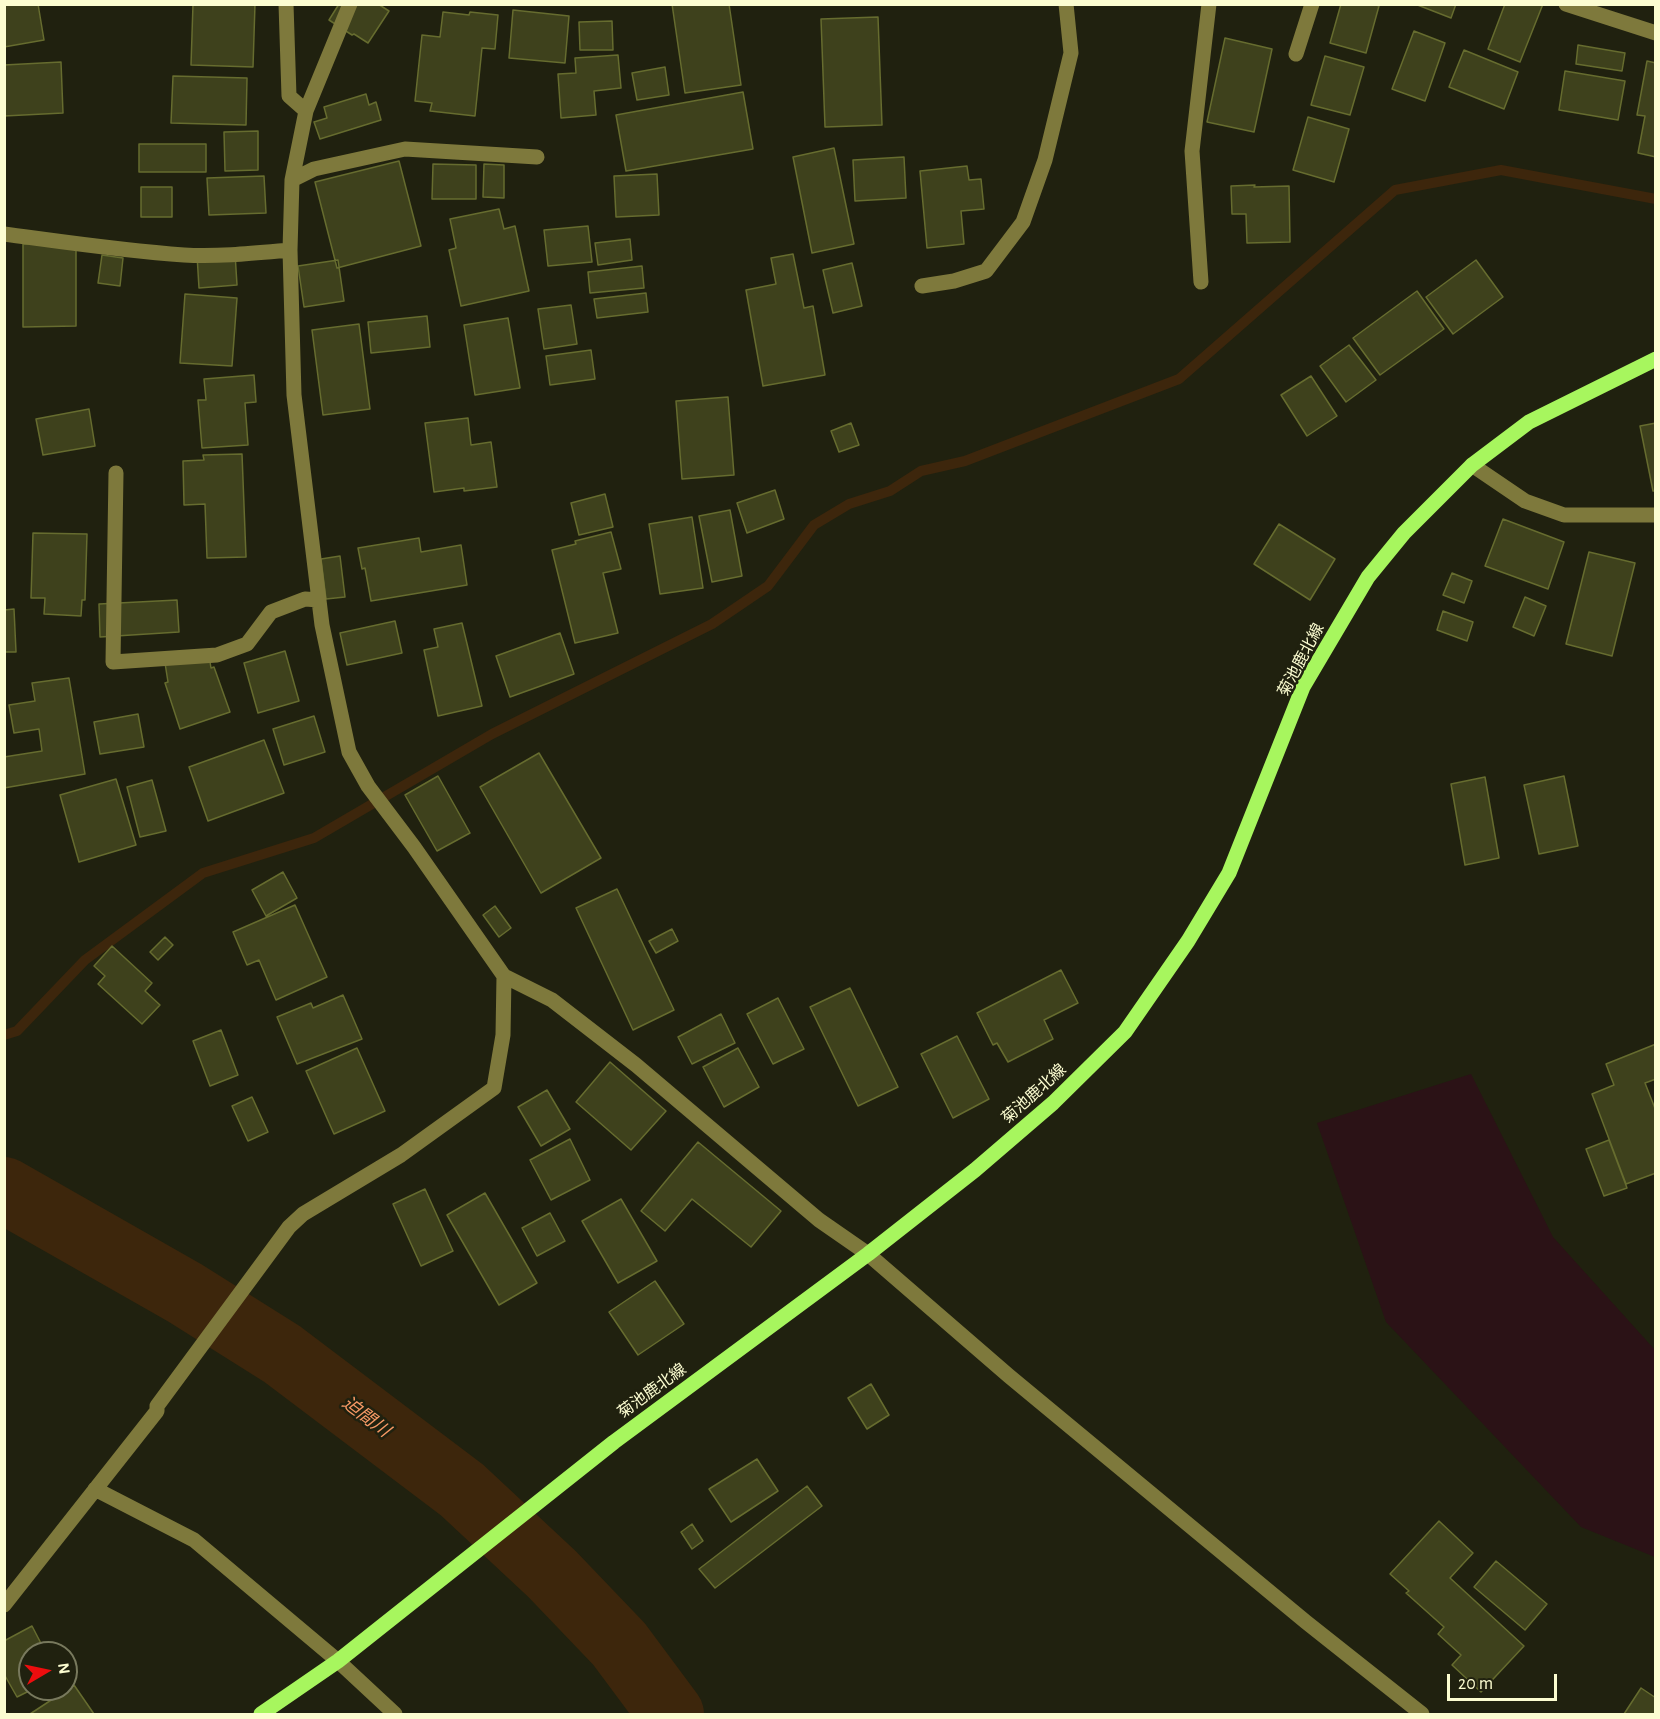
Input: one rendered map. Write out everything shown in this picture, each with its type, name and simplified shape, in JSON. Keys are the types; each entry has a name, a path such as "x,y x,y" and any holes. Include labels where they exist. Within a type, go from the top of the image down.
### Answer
{"main road":[{"name":"菊池鹿北線","path":"261,1714 338,1662 614,1442 868,1254 975,1170 1053,1103 1125,1032 1188,941 1229,873 1303,687 1368,577 1404,533 1472,465 1529,422 1656,359"}],"street":[{"path":"286,4 289,96 306,111"},
{"path":"350,4 306,111 292,180 290,250 294,395 322,625 349,752 368,786 414,847 504,976 552,1000 636,1065 819,1220 868,1254 1009,1376 1306,1622 1422,1714"},
{"path":"922,286 954,281 986,272 1023,222 1045,160 1071,53 1066,4"},
{"path":"1201,282 1192,152 1209,4"},
{"path":"1296,54 1312,4"},
{"path":"1566,4 1656,33"},
{"path":"292,180 314,169 405,149 537,158"},
{"path":"4,234 104,248 186,255 290,250"},
{"path":"1472,465 1525,501 1564,515 1656,515"},
{"path":"116,473 113,662 217,655 248,644 271,612 305,599 319,600"},
{"path":"4,1605 157,1411 157,1406 289,1227 303,1214 401,1155 494,1088 503,1035 504,976"},
{"path":"95,1489 194,1540 338,1662 395,1714"}],"shaded area":[{"path":"1471,1074 1553,1237 1655,1350 1655,1557 1581,1527 1386,1322 1317,1123"}],"building":[{"path":"4,4 38,4 44,40 4,47"},
{"path":"193,4 255,4 253,67 191,65"},
{"path":"339,4 378,4 389,11 368,43 329,20"},
{"path":"672,4 729,4 741,85 685,93"},
{"path":"1341,4 1379,6 1366,53 1330,43"},
{"path":"1415,4 1456,4 1451,18"},
{"path":"1505,4 1543,4 1520,62 1488,49"},
{"path":"513,10 569,16 565,63 509,58"},
{"path":"443,12 498,15 495,49 482,48 475,116 430,111 432,103 415,101 422,35 440,37"},
{"path":"878,17 882,125 825,127 821,19"},
{"path":"612,21 613,50 580,50 579,22"},
{"path":"1414,31 1445,43 1425,101 1392,89"},
{"path":"1225,38 1272,49 1254,132 1207,122"},
{"path":"1578,45 1625,53 1622,71 1576,64"},
{"path":"1464,50 1518,72 1504,109 1449,87"},
{"path":"618,55 621,88 594,91 596,115 561,118 558,74 576,73 575,58"},
{"path":"1325,56 1364,67 1350,115 1311,105"},
{"path":"1647,61 1656,63 1656,157 1638,153 1645,116 1637,115"},
{"path":"61,62 63,113 4,116 4,65"},
{"path":"665,67 669,95 637,100 632,73"},
{"path":"1565,71 1625,81 1618,120 1559,110"},
{"path":"173,76 247,78 246,125 171,123"},
{"path":"743,92 753,149 626,171 616,115"},
{"path":"366,94 369,105 376,102 381,120 320,139 314,122 327,118 324,107"},
{"path":"1308,117 1349,129 1334,182 1293,170"},
{"path":"258,131 258,170 225,171 224,132"},
{"path":"139,144 206,144 206,172 139,172"},
{"path":"834,148 854,244 812,253 793,157"},
{"path":"904,157 906,198 855,201 853,160"},
{"path":"399,161 421,246 337,268 315,182"},
{"path":"433,164 476,165 476,199 432,199"},
{"path":"484,164 504,165 504,198 483,197"},
{"path":"967,166 969,180 981,179 984,209 961,211 964,244 927,248 920,171"},
{"path":"657,174 659,215 616,217 614,176"},
{"path":"264,176 266,213 209,215 207,178"},
{"path":"1255,185 1254,187 1289,186 1290,242 1247,243 1246,214 1232,214 1231,186"},
{"path":"141,187 172,187 172,217 141,217"},
{"path":"499,209 504,229 515,226 529,291 461,306 449,250 456,248 450,219"},
{"path":"588,226 592,262 548,266 544,230"},
{"path":"630,239 632,260 598,265 595,243"},
{"path":"76,243 76,326 23,327 23,244"},
{"path":"235,253 237,285 199,288 197,255"},
{"path":"793,254 804,308 813,306 825,375 763,386 746,290 776,284 771,258"},
{"path":"102,255 123,258 120,286 98,283"},
{"path":"338,260 344,301 304,307 298,266"},
{"path":"1476,260 1503,297 1453,334 1426,297"},
{"path":"852,263 862,306 833,313 823,270"},
{"path":"642,266 644,288 590,293 588,272"},
{"path":"1417,291 1444,329 1380,375 1353,338"},
{"path":"646,293 648,312 597,318 594,299"},
{"path":"185,294 237,298 232,366 180,363"},
{"path":"571,305 577,344 544,349 538,309"},
{"path":"427,316 430,347 371,353 368,322"},
{"path":"508,318 520,388 475,395 464,325"},
{"path":"359,324 370,409 323,415 312,330"},
{"path":"1349,345 1376,380 1346,402 1320,366"},
{"path":"591,350 595,379 550,385 546,356"},
{"path":"254,375 256,402 245,403 248,445 202,448 198,400 206,400 204,379"},
{"path":"1311,376 1337,416 1307,436 1281,395"},
{"path":"728,397 734,475 682,479 676,401"},
{"path":"89,409 95,446 43,455 36,419"},
{"path":"468,418 471,445 491,442 497,487 434,492 425,423"},
{"path":"851,423 859,445 839,452 831,431"},
{"path":"1656,423 1656,491 1653,491 1640,426"},
{"path":"242,454 246,557 207,558 205,504 184,505 183,461 204,460 203,455"},
{"path":"775,490 784,519 747,533 737,503"},
{"path":"605,494 613,527 579,535 571,503"},
{"path":"730,510 742,576 712,582 699,516"},
{"path":"692,517 703,588 660,594 649,524"},
{"path":"1503,519 1564,542 1548,589 1485,566"},
{"path":"1279,524 1335,559 1310,600 1254,564"},
{"path":"611,532 621,569 603,573 618,633 575,643 552,550 576,544 575,541"},
{"path":"33,533 87,534 85,600 82,600 81,616 44,614 45,598 31,598"},
{"path":"419,538 421,552 461,545 467,585 371,601 365,568 362,569 358,548"},
{"path":"1589,552 1635,563 1612,656 1566,644"},
{"path":"340,556 345,597 326,599 321,559"},
{"path":"1452,573 1472,581 1464,603 1443,595"},
{"path":"1525,597 1546,606 1534,636 1513,627"},
{"path":"177,600 179,632 100,637 99,604"},
{"path":"14,609 16,652 4,652 4,610"},
{"path":"1443,611 1473,622 1467,641 1437,630"},
{"path":"395,621 402,653 347,665 340,633"},
{"path":"462,623 482,706 438,716 424,650 438,647 434,629"},
{"path":"560,633 574,674 510,697 496,656"},
{"path":"285,651 299,701 258,713 244,663"},
{"path":"209,656 211,668 214,667 230,712 180,729 165,683 168,682 165,663"},
{"path":"69,678 85,774 4,788 4,757 42,751 39,729 14,733 9,705 35,701 32,683"},
{"path":"138,714 144,747 100,754 94,722"},
{"path":"314,716 325,752 284,765 273,729"},
{"path":"264,740 284,793 208,821 189,767"},
{"path":"539,753 601,858 541,893 480,787"},
{"path":"438,776 470,833 437,851 405,795"},
{"path":"1564,776 1578,846 1539,854 1524,785"},
{"path":"1485,777 1499,858 1465,865 1451,784"},
{"path":"116,779 136,845 79,862 60,795"},
{"path":"152,780 166,831 140,837 127,787"},
{"path":"283,872 297,898 266,916 252,890"},
{"path":"617,889 674,1010 633,1030 576,908"},
{"path":"295,905 327,977 276,1000 259,960 247,965 233,932"},
{"path":"495,906 511,928 499,937 483,915"},
{"path":"672,929 678,941 656,953 649,941"},
{"path":"165,937 173,945 158,960 150,952"},
{"path":"112,946 152,983 145,991 160,1005 142,1024 98,984 105,976 94,966"},
{"path":"1061,970 1078,1003 1044,1020 1053,1039 1008,1062 997,1043 993,1045 977,1013"},
{"path":"850,988 898,1087 858,1106 810,1007"},
{"path":"343,995 362,1039 297,1064 277,1017 311,1003 313,1008"},
{"path":"778,998 804,1049 773,1064 747,1014"},
{"path":"721,1014 735,1043 692,1064 678,1037"},
{"path":"221,1030 238,1075 210,1086 193,1041"},
{"path":"957,1036 989,1099 953,1118 921,1054"},
{"path":"1656,1044 1656,1079 1645,1083 1656,1111 1656,1173 1626,1184 1592,1094 1614,1085 1606,1064"},
{"path":"357,1048 385,1111 334,1134 306,1071"},
{"path":"738,1048 759,1087 724,1107 703,1067"},
{"path":"610,1062 666,1111 631,1150 576,1102"},
{"path":"547,1090 570,1129 541,1146 518,1107"},
{"path":"252,1097 268,1132 248,1141 232,1106"},
{"path":"570,1139 590,1180 551,1200 530,1160"},
{"path":"1609,1140 1627,1188 1604,1196 1586,1149"},
{"path":"698,1142 781,1211 751,1247 692,1199 665,1231 641,1211"},
{"path":"425,1189 453,1251 421,1266 393,1204"},
{"path":"485,1193 537,1283 499,1305 447,1215"},
{"path":"621,1199 657,1261 618,1283 582,1221"},
{"path":"550,1213 565,1241 537,1256 522,1228"},
{"path":"655,1281 684,1324 638,1355 609,1312"},
{"path":"871,1384 889,1415 867,1429 848,1398"},
{"path":"757,1459 778,1491 731,1522 709,1489"},
{"path":"807,1486 822,1506 715,1588 699,1569"},
{"path":"1439,1521 1473,1553 1450,1578 1524,1646 1481,1692 1452,1665 1461,1655 1438,1634 1444,1627 1406,1593 1409,1591 1390,1574"},
{"path":"692,1524 703,1541 692,1549 681,1532"},
{"path":"1496,1561 1547,1604 1525,1630 1474,1587"},
{"path":"32,1626 40,1641 18,1641 17,1697 4,1674 4,1641"},
{"path":"1641,1688 1656,1698 1656,1714 1624,1714"},
{"path":"78,1691 94,1714 30,1714 50,1701 78,1701"}],"waterway":[{"path":"4,1035 17,1031 85,960 203,873 314,838 492,734 712,624 768,586 814,525 849,504 890,491 921,471 965,461 1179,379 1395,190 1501,170 1656,199"},
{"name":"迫間川","path":"4,1190 185,1293 282,1354 462,1490 552,1574 619,1644 671,1714"}]}
